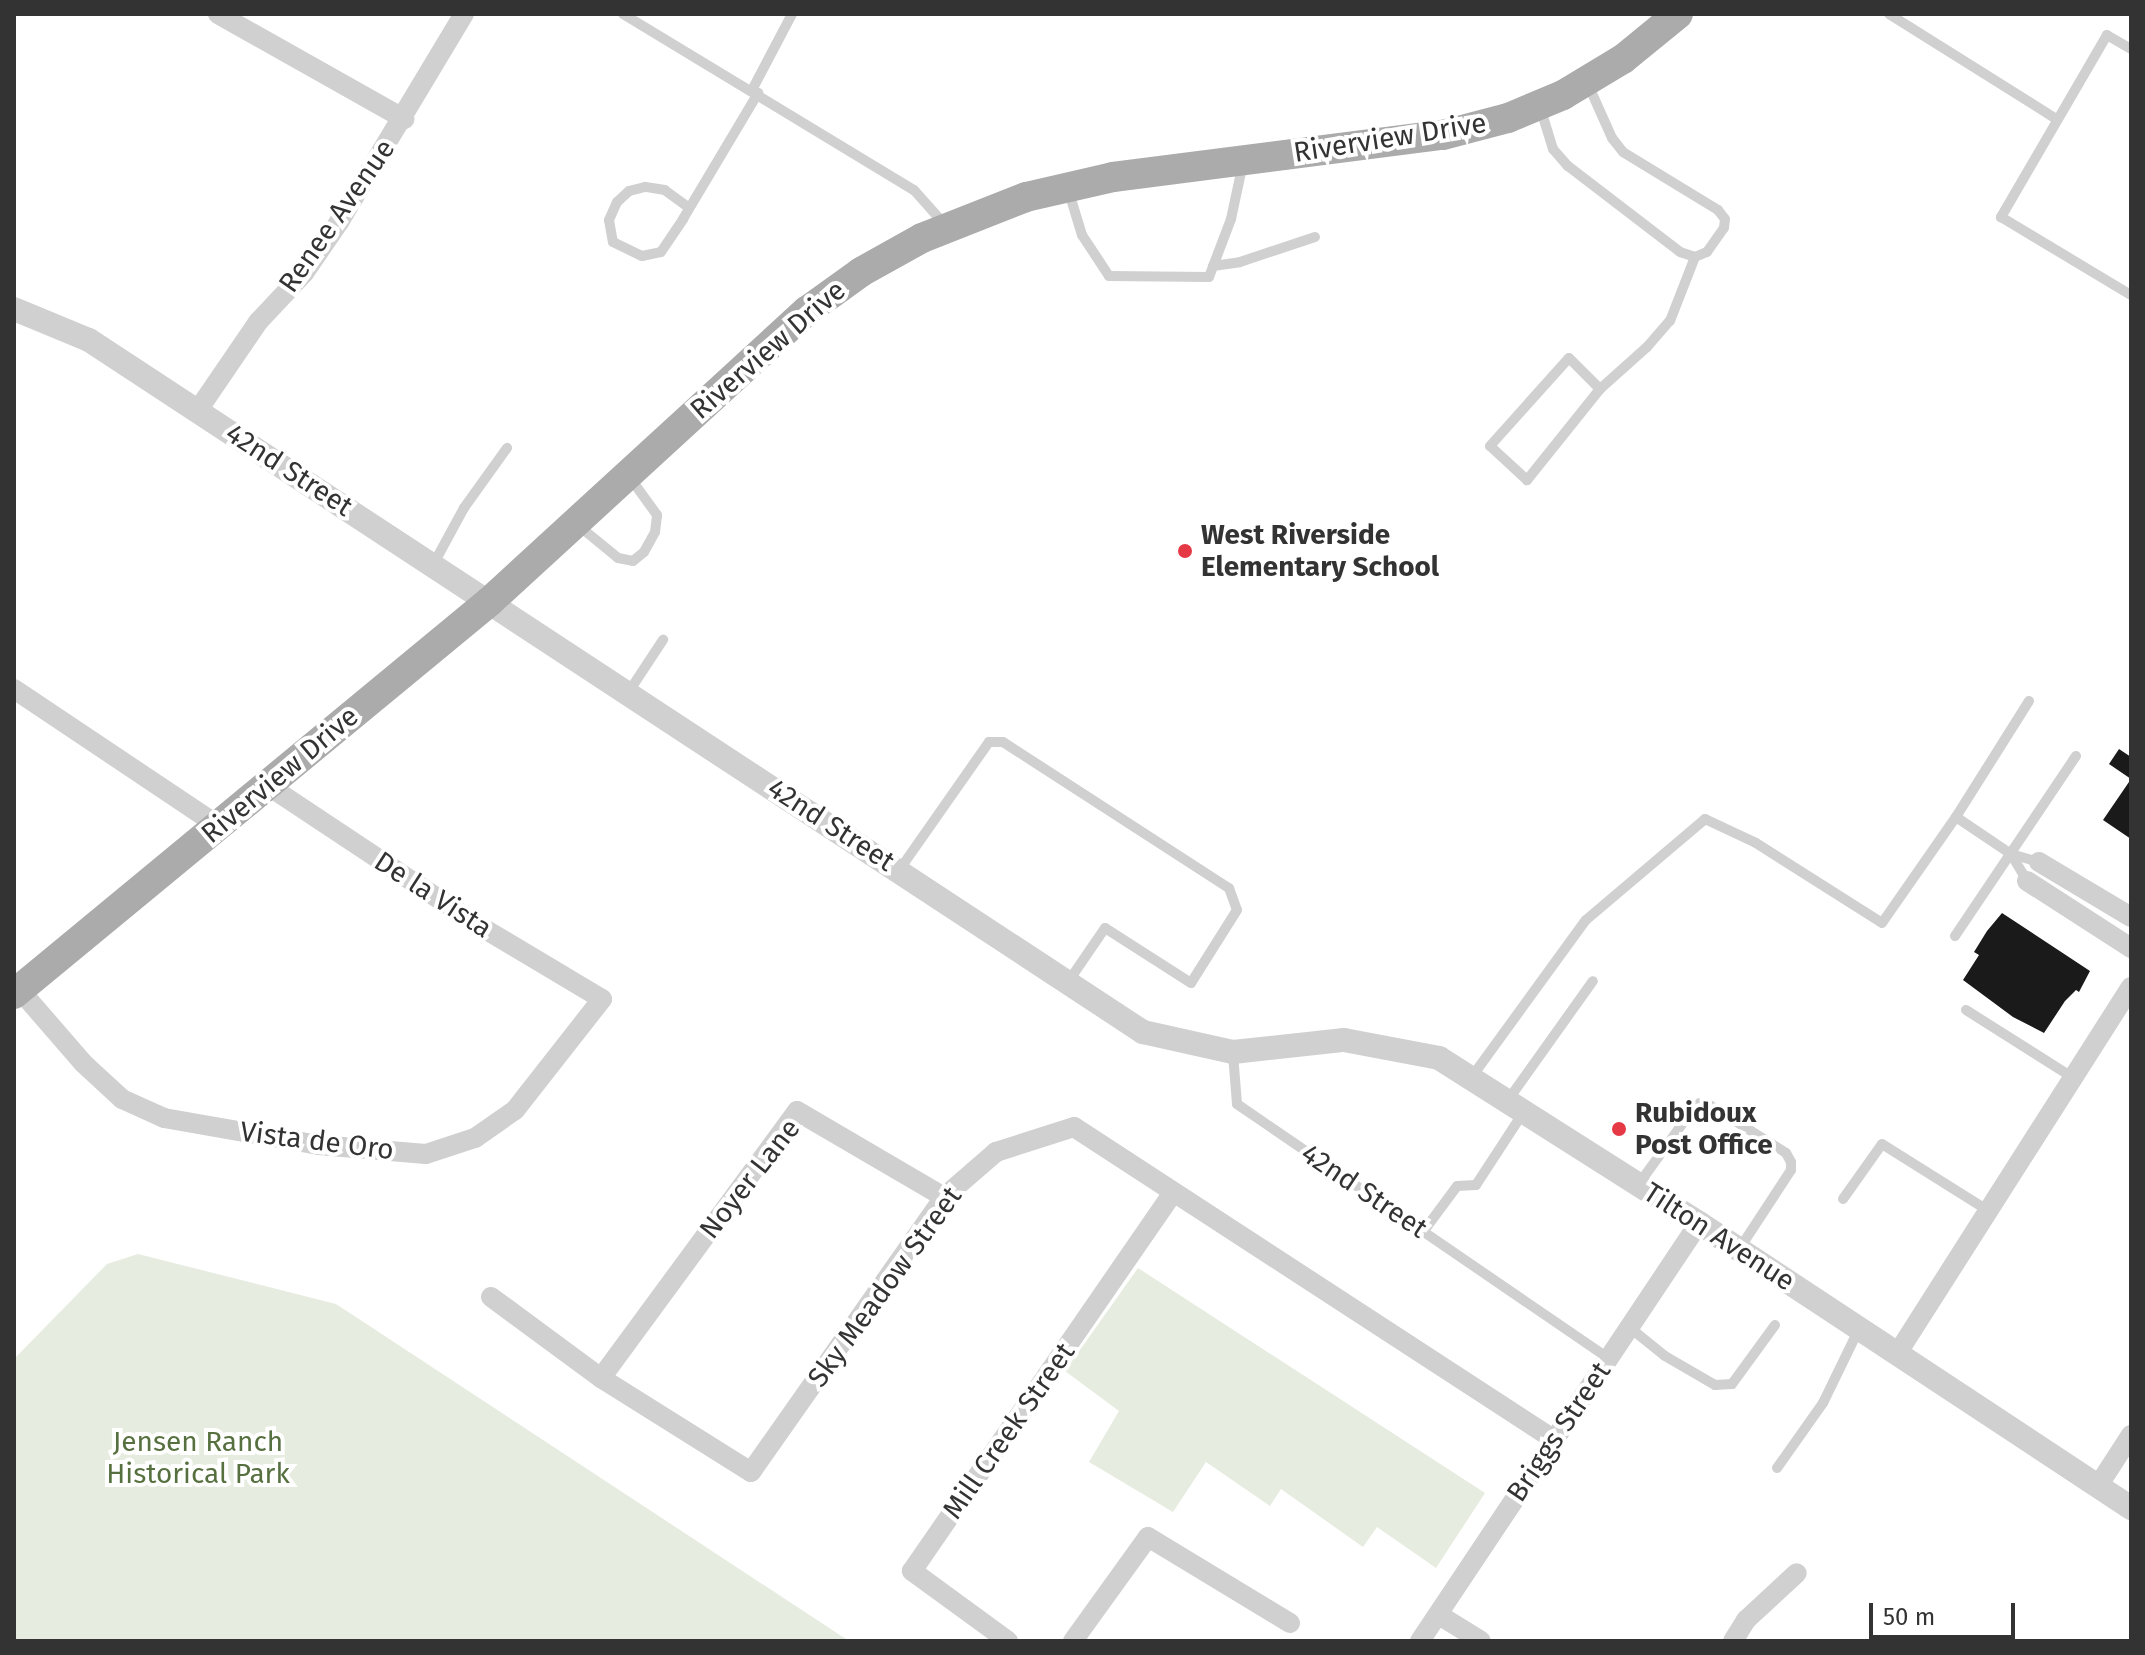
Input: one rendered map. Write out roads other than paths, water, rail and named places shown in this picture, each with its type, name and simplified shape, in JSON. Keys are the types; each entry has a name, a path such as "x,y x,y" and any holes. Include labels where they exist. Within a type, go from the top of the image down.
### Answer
{"main road":[{"name":"Riverview Drive","path":"17,992 489,602 807,311 861,272 947,228 1026,197 1068,187 1113,177 1443,135 1508,118 1587,81 1623,59 1678,14"}],"street":[{"path":"218,14 404,119"},
{"name":"Renee Avenue","path":"198,410 258,322 304,273 404,119 464,14"},
{"name":"42nd Street","path":"14,309 89,340 900,869 1143,1032 1233,1052"},
{"path":"14,689 219,826"},
{"name":"De la Vista","path":"269,786 478,925 602,999"},
{"path":"2039,862 2131,917"},
{"path":"2027,881 2131,948"},
{"path":"2067,907 2081,886"},
{"path":"1897,1354 2131,987"},
{"name":"Vista de Oro","path":"17,992 83,1063 122,1099 164,1118 319,1145 426,1154 475,1138 515,1110 602,999"},
{"name":"Tilton Avenue","path":"1233,1052 1344,1040 1439,1058 1699,1223 2131,1508"},
{"name":"Noyer Lane","path":"601,1378 797,1111 944,1197"},
{"name":"Sky Meadow Street","path":"491,1297 601,1378 751,1472 944,1197 996,1152 1074,1127 1172,1194 1553,1439"},
{"name":"Mill Creek Street","path":"1008,1641 912,1571 1172,1194"},
{"name":"Briggs Street","path":"1420,1641 1699,1223"},
{"path":"2098,1486 2131,1435"},
{"path":"1073,1641 1148,1537 1290,1623"},
{"path":"1733,1641 1746,1620 1797,1573"},
{"path":"1439,1615 1481,1641"}],"lane":[{"path":"623,14 755,91 914,190 947,228"},
{"path":"688,207 665,190 645,187 629,191 617,202 609,220 613,242 642,256 661,252 688,207 755,91 792,14"},
{"path":"1889,14 2055,118"},
{"path":"2131,49 2107,35 2055,118 2001,217 2131,295"},
{"path":"1540,105 1553,149 1568,166 1680,252 1695,257 1707,252 1724,228 1725,219 1718,210 1623,152 1612,138 1587,81"},
{"path":"1068,187 1082,235 1109,276 1209,277 1231,219 1244,160"},
{"path":"1213,266 1240,262 1315,237"},
{"path":"1600,389 1569,358 1490,446 1527,480 1600,389 1670,321 1695,257"},
{"path":"433,565 464,508 507,448"},
{"path":"575,522 618,558 633,561 644,552 655,532 657,515 627,474"},
{"path":"628,693 663,640"},
{"path":"1471,1078 1586,920 1705,819 1756,843 1882,923 1956,817 2029,701"},
{"path":"900,869 989,742 1003,742 1229,888 1237,910 1191,983 1105,928 1068,982"},
{"path":"1955,936 2076,756"},
{"path":"1956,817 2011,854 2039,862"},
{"path":"2011,854 2027,881"},
{"path":"1423,1232 1457,1186 1476,1185 1515,1106 1593,981"},
{"path":"1966,1010 2075,1079"},
{"name":"42nd Street","path":"1233,1052 1237,1104 1608,1358"},
{"path":"1638,1185 1700,1103 1708,1104 1786,1153 1791,1170 1738,1249"},
{"path":"1843,1199 1882,1144 1989,1211"},
{"path":"1629,1327 1665,1356 1715,1385 1732,1384 1775,1325"},
{"path":"1777,1468 1823,1403 1859,1329"}],"place":[{"name":"West Riverside Elementary School","path":"1185,551"},
{"name":"Rubidoux Post Office","path":"1619,1129"}],"park label":[{"name":"Jensen Ranch Historical Park","path":"198,1458"}]}
